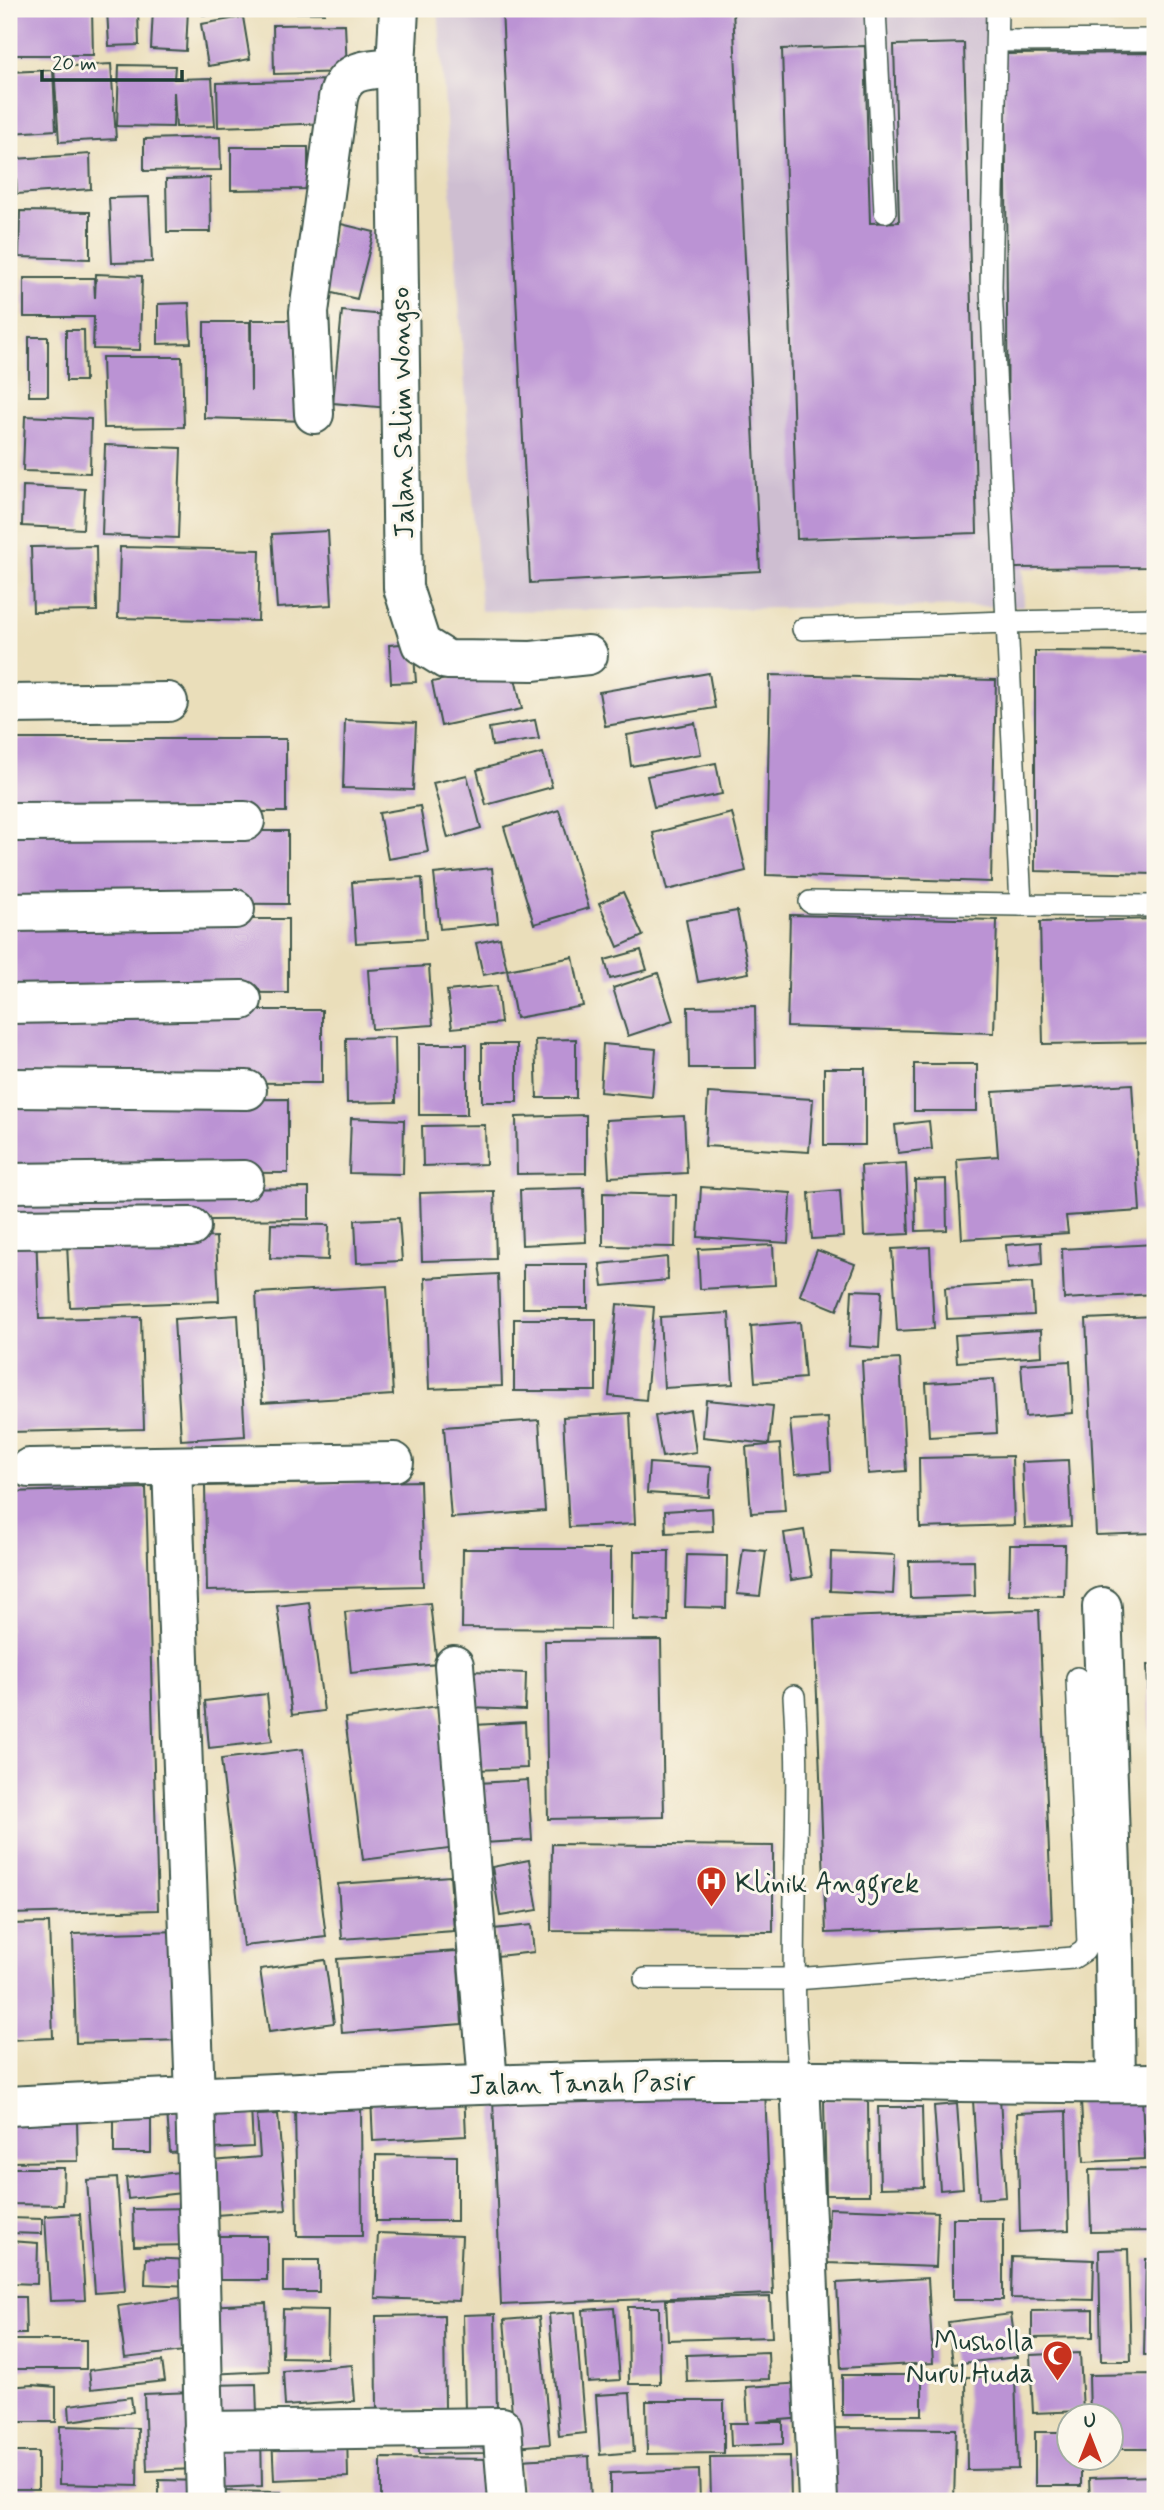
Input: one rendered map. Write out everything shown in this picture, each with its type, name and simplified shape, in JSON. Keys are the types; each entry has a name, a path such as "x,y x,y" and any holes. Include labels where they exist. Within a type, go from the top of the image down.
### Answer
{"street":[{"name":"Jalan Salim Wongso","path":"398,9 396,67 403,588 421,644 447,660 532,661 588,655"},
{"path":"314,414 309,312 338,98 344,82 358,72 396,67"},
{"path":"9,704 168,702"},
{"path":"9,822 245,821"},
{"path":"9,912 235,909"},
{"path":"9,1004 242,1000"},
{"path":"9,1088 247,1090"},
{"path":"9,1183 244,1180"},
{"path":"9,1229 191,1227"},
{"path":"29,1468 394,1462"},
{"path":"172,1466 195,2097 206,2501"},
{"path":"1102,1607 1116,2084"},
{"path":"454,1665 488,2084"},
{"path":"800,2080 818,2501"},
{"name":"Jalan Tanah Pasir","path":"9,2106 488,2084 800,2080 1155,2083"},
{"path":"203,2431 502,2427 508,2501"}],"lane":[{"path":"875,9 885,212"},
{"path":"997,9 991,287 1021,905"},
{"path":"997,41 1155,40"},
{"path":"803,629 1155,619"},
{"path":"810,902 1155,906"},
{"path":"645,1979 795,1979 1073,1958 1084,1951 1088,1944 1077,1678"},
{"path":"794,1696 798,1752 795,1979 800,2080"}],"shaded area":[{"path":"438,9 1008,9 1024,606 481,611"}],"building":[{"path":"9,9 92,9 93,55 9,55"},
{"path":"107,9 138,9 139,45 109,46"},
{"path":"153,9 188,9 186,51 151,49"},
{"path":"203,9 250,9 250,11 203,15"},
{"path":"269,9 324,9 324,13 269,12"},
{"path":"502,9 733,9 760,571 530,583"},
{"path":"243,17 250,59 208,66 201,24"},
{"path":"345,24 347,72 274,74 273,25"},
{"path":"964,43 977,533 797,539 782,49 865,46 870,223 899,222 894,45"},
{"path":"1155,53 1155,567 1009,568 1005,54"},
{"path":"111,64 116,139 59,142 54,67"},
{"path":"119,65 175,66 174,79 212,78 215,126 176,127 174,92 173,127 117,126"},
{"path":"53,70 56,130 12,133 9,72"},
{"path":"331,80 332,123 218,127 217,83"},
{"path":"220,137 221,170 144,171 144,139"},
{"path":"231,147 308,147 308,189 231,190"},
{"path":"90,154 91,189 17,194 15,159"},
{"path":"210,178 211,232 167,232 166,179"},
{"path":"149,197 152,262 112,263 109,198"},
{"path":"20,211 90,212 90,259 19,257"},
{"path":"337,223 374,232 357,299 320,290"},
{"path":"96,274 142,276 140,350 93,349 94,317 24,317 24,278 94,278 95,298"},
{"path":"189,303 191,343 158,344 158,304"},
{"path":"342,311 396,316 389,408 333,403"},
{"path":"251,320 306,320 306,421 204,418 204,322 250,322 251,391"},
{"path":"66,330 84,330 85,381 66,381"},
{"path":"29,337 48,337 48,396 29,396"},
{"path":"102,357 182,357 184,427 104,428"},
{"path":"25,416 91,419 90,473 23,471"},
{"path":"105,445 181,448 178,538 102,535"},
{"path":"23,486 85,489 83,529 22,526"},
{"path":"328,531 332,605 277,608 272,534"},
{"path":"96,546 97,611 33,612 31,547"},
{"path":"120,547 260,550 258,621 118,618"},
{"path":"413,643 416,682 391,683 389,645"},
{"path":"1035,651 1155,652 1155,874 1035,871"},
{"path":"512,665 522,709 441,726 432,682"},
{"path":"709,673 715,708 605,726 599,692"},
{"path":"770,675 996,680 991,882 766,875"},
{"path":"345,720 416,723 413,790 343,788"},
{"path":"535,720 539,739 492,746 489,728"},
{"path":"695,723 701,754 631,766 627,735"},
{"path":"9,739 286,739 286,812 9,811"},
{"path":"543,753 552,787 486,805 477,770"},
{"path":"716,763 722,794 654,807 647,776"},
{"path":"467,775 481,828 448,838 433,783"},
{"path":"420,806 428,852 388,859 379,813"},
{"path":"559,810 589,908 534,924 504,827"},
{"path":"732,813 746,871 667,890 653,833"},
{"path":"9,831 288,831 288,904 9,903"},
{"path":"492,868 498,923 440,929 434,874"},
{"path":"422,878 426,939 356,943 352,882"},
{"path":"623,892 643,936 618,947 599,903"},
{"path":"737,911 749,973 698,982 686,920"},
{"path":"790,915 997,920 994,1033 787,1027"},
{"path":"9,919 288,919 288,993 9,991"},
{"path":"1155,919 1155,1042 1043,1044 1040,922"},
{"path":"500,938 507,970 483,975 476,943"},
{"path":"641,950 647,970 610,979 605,960"},
{"path":"573,957 583,1006 516,1018 507,970"},
{"path":"429,966 433,1025 372,1029 368,970"},
{"path":"658,973 673,1021 628,1036 613,988"},
{"path":"497,986 501,1023 452,1028 447,991"},
{"path":"755,1006 756,1068 689,1068 688,1007"},
{"path":"9,1010 322,1010 322,1083 9,1082"},
{"path":"395,1037 396,1102 347,1103 346,1038"},
{"path":"576,1039 576,1098 537,1098 535,1040"},
{"path":"419,1044 467,1044 467,1115 419,1115"},
{"path":"482,1044 517,1044 517,1102 482,1102"},
{"path":"603,1044 656,1049 652,1097 600,1092"},
{"path":"914,1064 977,1064 977,1111 914,1111"},
{"path":"824,1068 865,1068 865,1145 824,1145"},
{"path":"1132,1084 1140,1211 1066,1216 1068,1233 962,1239 957,1159 998,1156 993,1092"},
{"path":"708,1093 813,1099 809,1152 705,1146"},
{"path":"288,1099 288,1173 9,1171 9,1100"},
{"path":"586,1115 586,1173 517,1174 516,1117"},
{"path":"684,1116 687,1173 609,1177 606,1120"},
{"path":"351,1118 404,1120 403,1174 349,1173"},
{"path":"929,1121 932,1149 898,1153 895,1125"},
{"path":"485,1125 486,1164 423,1166 422,1126"},
{"path":"906,1163 909,1234 864,1236 861,1166"},
{"path":"946,1179 947,1230 916,1231 915,1180"},
{"path":"701,1187 791,1193 788,1243 698,1237"},
{"path":"309,1188 309,1219 9,1222 9,1192"},
{"path":"584,1188 586,1242 522,1245 520,1190"},
{"path":"840,1190 843,1237 812,1239 809,1193"},
{"path":"494,1191 496,1259 422,1261 420,1193"},
{"path":"603,1193 676,1195 675,1247 603,1246"},
{"path":"399,1218 402,1261 357,1263 355,1220"},
{"path":"271,1224 329,1225 328,1260 270,1258"},
{"path":"9,1230 36,1230 39,1319 141,1317 144,1429 9,1432"},
{"path":"216,1237 219,1301 70,1307 67,1243"},
{"path":"1041,1242 1042,1264 1008,1268 1006,1245"},
{"path":"1155,1244 1155,1294 1064,1299 1062,1249"},
{"path":"773,1245 775,1285 700,1289 698,1249"},
{"path":"930,1247 934,1329 897,1331 892,1249"},
{"path":"817,1250 855,1264 837,1310 800,1295"},
{"path":"667,1257 668,1280 603,1286 600,1264"},
{"path":"523,1264 588,1264 588,1308 523,1308"},
{"path":"498,1274 502,1386 429,1389 425,1278"},
{"path":"1032,1283 1034,1315 947,1319 945,1288"},
{"path":"387,1286 393,1395 262,1403 256,1293"},
{"path":"852,1290 882,1291 879,1348 849,1346"},
{"path":"617,1304 654,1307 646,1400 609,1396"},
{"path":"729,1313 733,1384 664,1388 660,1317"},
{"path":"238,1315 245,1436 181,1440 174,1319"},
{"path":"1155,1316 1155,1533 1096,1535 1086,1319"},
{"path":"514,1319 596,1319 596,1391 514,1391"},
{"path":"800,1322 805,1378 755,1382 751,1326"},
{"path":"1041,1330 1042,1356 957,1362 955,1335"},
{"path":"900,1359 906,1471 868,1474 862,1361"},
{"path":"1070,1361 1073,1413 1025,1417 1021,1364"},
{"path":"994,1379 997,1433 929,1437 926,1383"},
{"path":"706,1400 773,1406 769,1444 703,1437"},
{"path":"690,1410 696,1452 662,1457 655,1416"},
{"path":"630,1413 635,1524 569,1527 563,1417"},
{"path":"828,1418 831,1471 795,1474 790,1420"},
{"path":"539,1420 545,1511 451,1518 444,1427"},
{"path":"780,1444 785,1511 751,1513 746,1447"},
{"path":"1012,1456 1014,1525 920,1528 919,1458"},
{"path":"1068,1460 1071,1526 1025,1528 1022,1462"},
{"path":"649,1463 711,1467 709,1497 647,1493"},
{"path":"420,1481 423,1586 207,1591 205,1486"},
{"path":"146,1488 158,1910 9,1914 9,1492"},
{"path":"712,1508 713,1531 666,1533 665,1511"},
{"path":"804,1530 812,1577 791,1580 784,1533"},
{"path":"1010,1545 1065,1545 1064,1596 1009,1595"},
{"path":"463,1549 610,1549 610,1629 462,1628"},
{"path":"743,1549 766,1551 760,1596 737,1594"},
{"path":"634,1551 669,1551 668,1621 633,1620"},
{"path":"831,1552 895,1555 893,1594 830,1591"},
{"path":"687,1555 727,1556 726,1608 685,1607"},
{"path":"974,1560 975,1596 910,1598 909,1561"},
{"path":"309,1602 324,1711 292,1715 277,1606"},
{"path":"430,1603 437,1664 351,1673 345,1612"},
{"path":"1039,1610 1052,1924 826,1933 814,1618"},
{"path":"661,1640 664,1817 548,1819 545,1641"},
{"path":"1147,1665 1155,1665 1155,1791 1153,1791"},
{"path":"470,1671 526,1673 525,1710 469,1708"},
{"path":"267,1694 272,1741 209,1748 205,1701"},
{"path":"439,1706 457,1848 363,1860 345,1718"},
{"path":"525,1722 527,1768 477,1770 475,1725"},
{"path":"303,1749 326,1937 243,1946 221,1759"},
{"path":"528,1780 532,1840 484,1843 479,1783"},
{"path":"552,1844 773,1846 773,1932 551,1931"},
{"path":"529,1860 538,1910 500,1916 492,1867"},
{"path":"450,1876 454,1931 342,1939 338,1884"},
{"path":"49,1923 53,2038 9,2040 9,1924"},
{"path":"531,1925 534,1952 497,1956 494,1929"},
{"path":"181,1931 184,2040 76,2043 73,1934"},
{"path":"457,1951 462,2024 342,2033 337,1959"},
{"path":"325,1960 334,2023 269,2032 260,1969"},
{"path":"765,2088 773,2294 501,2305 493,2099"},
{"path":"464,2091 466,2136 373,2141 371,2097"},
{"path":"1142,2097 1145,2159 1084,2162 1081,2100"},
{"path":"1000,2098 1006,2197 979,2199 973,2100"},
{"path":"868,2099 869,2195 826,2195 824,2100"},
{"path":"957,2104 963,2188 940,2190 934,2106"},
{"path":"361,2106 362,2236 297,2236 295,2107"},
{"path":"251,2107 253,2147 212,2149 211,2109"},
{"path":"878,2107 922,2107 924,2187 880,2188"},
{"path":"180,2109 183,2152 170,2153 167,2110"},
{"path":"1066,2111 1069,2230 1020,2232 1017,2113"},
{"path":"114,2113 151,2113 151,2153 114,2153"},
{"path":"278,2114 286,2210 216,2215 212,2161 260,2157 257,2115"},
{"path":"77,2122 78,2161 9,2162 9,2124"},
{"path":"376,2155 457,2156 457,2221 376,2221"},
{"path":"9,2168 64,2168 63,2205 9,2204"},
{"path":"1155,2169 1155,2231 1091,2232 1089,2170"},
{"path":"188,2171 190,2192 128,2199 126,2178"},
{"path":"117,2178 125,2291 95,2293 87,2180"},
{"path":"192,2208 194,2245 134,2246 133,2209"},
{"path":"829,2208 938,2212 936,2267 827,2263"},
{"path":"80,2214 85,2300 50,2301 45,2216"},
{"path":"9,2218 42,2219 42,2234 9,2233"},
{"path":"953,2218 1003,2218 1003,2300 953,2300"},
{"path":"378,2233 462,2236 459,2301 375,2298"},
{"path":"210,2236 267,2236 267,2280 210,2280"},
{"path":"9,2241 38,2243 37,2284 9,2283"},
{"path":"1128,2249 1131,2361 1101,2361 1099,2250"},
{"path":"1012,2257 1094,2260 1093,2300 1011,2298"},
{"path":"146,2258 192,2260 192,2286 145,2284"},
{"path":"1146,2259 1155,2259 1155,2355 1144,2355"},
{"path":"283,2260 319,2260 319,2292 283,2292"},
{"path":"928,2278 933,2363 841,2368 837,2283"},
{"path":"9,2297 25,2297 26,2334 9,2334"},
{"path":"186,2297 193,2350 125,2358 118,2306"},
{"path":"770,2297 772,2337 668,2340 666,2300"},
{"path":"266,2303 269,2371 210,2374 207,2306"},
{"path":"628,2307 659,2307 660,2384 629,2384"},
{"path":"614,2308 620,2380 588,2382 583,2310"},
{"path":"283,2309 328,2310 327,2358 282,2357"},
{"path":"1093,2310 1093,2337 1032,2338 1032,2311"},
{"path":"575,2312 585,2433 559,2436 549,2314"},
{"path":"495,2314 497,2410 465,2411 463,2315"},
{"path":"1011,2314 1017,2357 953,2364 948,2322"},
{"path":"444,2315 445,2409 377,2409 376,2316"},
{"path":"539,2317 550,2444 515,2447 504,2320"},
{"path":"9,2340 86,2340 86,2369 9,2369"},
{"path":"768,2352 769,2379 687,2382 686,2355"},
{"name":"Musholla Nurul Huda","path":"1080,2353 1083,2402 1056,2402 1056,2412 1033,2413 1030,2355"},
{"path":"162,2361 165,2381 91,2389 89,2370"},
{"path":"352,2365 355,2401 285,2406 283,2371"},
{"path":"1155,2374 1155,2449 1126,2449 1126,2402 1090,2402 1089,2375"},
{"path":"842,2375 922,2375 922,2415 842,2415"},
{"path":"1015,2376 1018,2469 967,2470 966,2377"},
{"path":"802,2383 804,2418 756,2422 783,2422 783,2444 731,2446 730,2423 748,2423 746,2387"},
{"path":"256,2384 257,2415 210,2415 209,2385"},
{"path":"9,2387 56,2387 56,2422 9,2422"},
{"path":"192,2392 195,2469 147,2471 144,2394"},
{"path":"630,2393 634,2452 600,2455 596,2395"},
{"path":"131,2397 133,2412 70,2421 69,2405"},
{"path":"646,2401 724,2401 724,2453 647,2454"},
{"path":"60,2426 138,2428 137,2486 59,2484"},
{"path":"833,2428 956,2429 954,2501 832,2501"},
{"path":"483,2430 484,2453 419,2454 419,2431"},
{"path":"1035,2432 1056,2432 1056,2472 1081,2472 1081,2486 1035,2486"},
{"path":"347,2433 348,2477 274,2480 272,2436"},
{"path":"261,2435 262,2486 213,2488 212,2436"},
{"path":"9,2452 38,2452 38,2489 9,2489"},
{"path":"589,2456 591,2501 522,2501 520,2460"},
{"path":"790,2456 791,2501 711,2501 710,2457"},
{"path":"381,2458 500,2459 499,2501 381,2501"},
{"path":"699,2470 700,2501 610,2501 610,2473"},
{"path":"1155,2476 1155,2501 1090,2501 1089,2478"},
{"path":"159,2480 202,2481 201,2501 159,2501"},
{"path":"216,2491 281,2492 281,2501 216,2501"},
{"path":"103,2498 124,2499 124,2501 103,2501"}],"place":[{"name":"Klinik Anggrek","path":"712,1909"},
{"name":"Musholla Nurul Huda","path":"1057,2383"}]}
